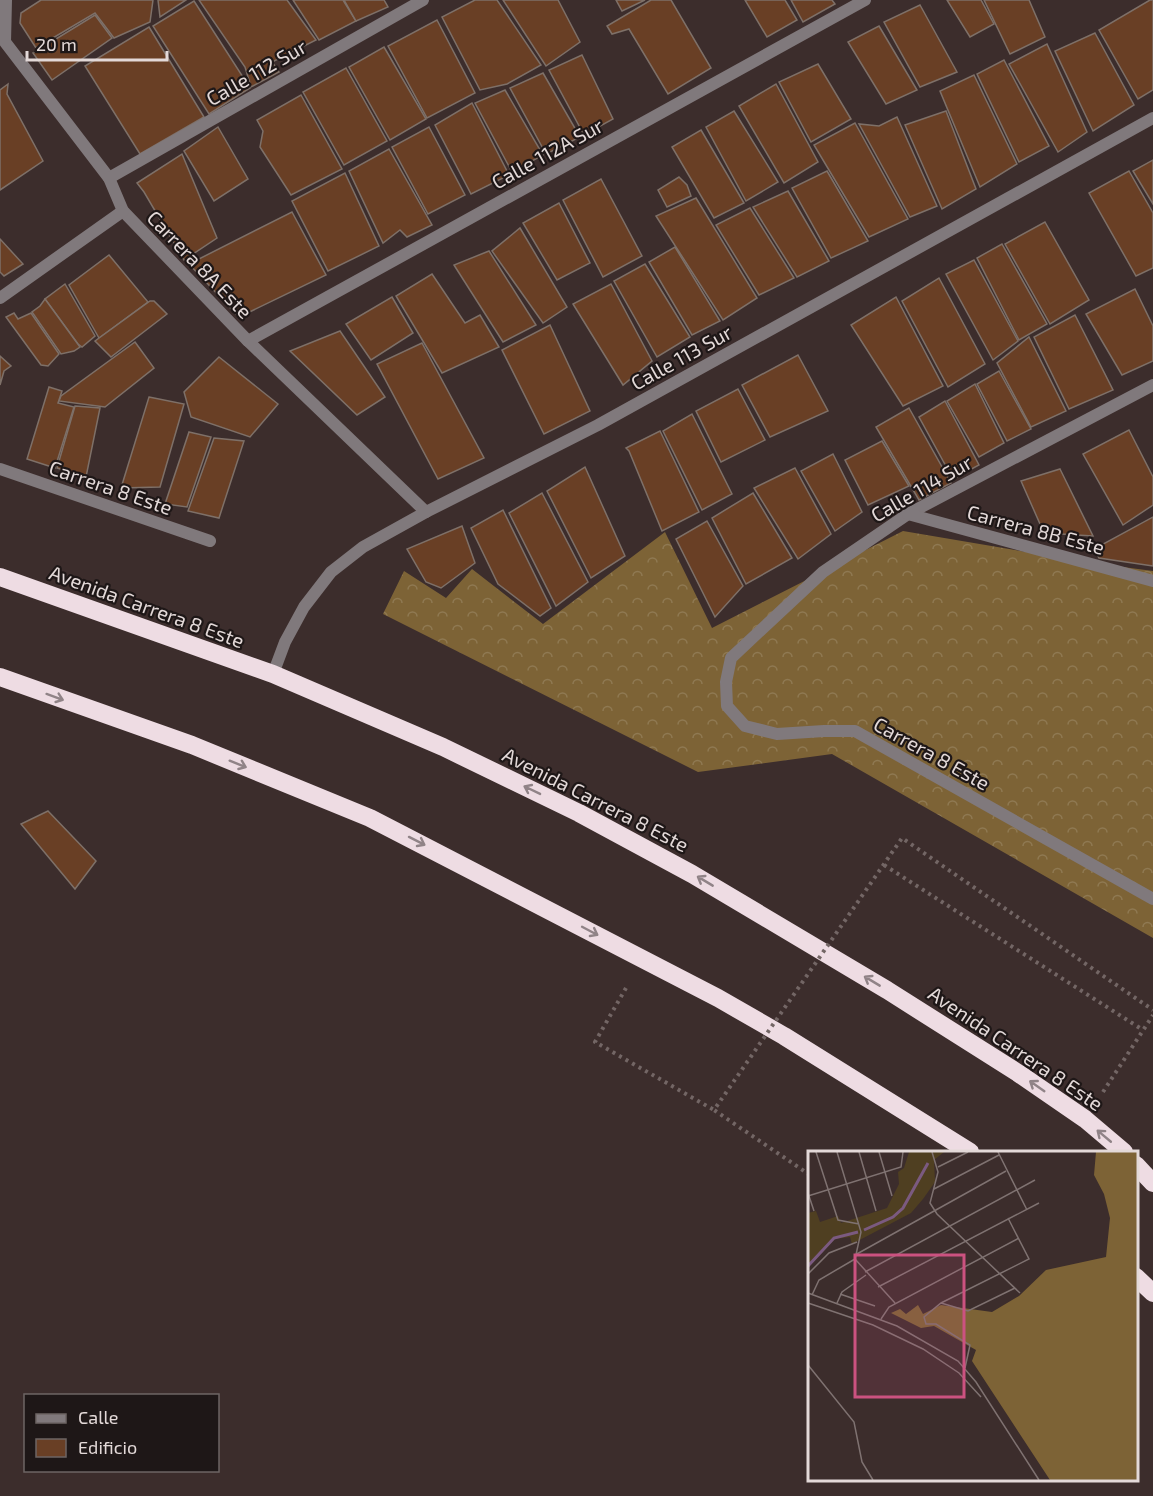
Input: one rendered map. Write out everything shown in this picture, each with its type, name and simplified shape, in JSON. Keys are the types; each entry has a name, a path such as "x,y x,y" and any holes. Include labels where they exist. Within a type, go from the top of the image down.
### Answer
{"highway":[{"name":"Avenida Carrera 8 Este","path":"0,577 273,675 443,747 579,813 692,874 897,996 1018,1073 1085,1119 1123,1151"},
{"path":"0,677 192,745 370,818 718,998 784,1036 968,1151"},
{"path":"1138,1166 1153,1183"},
{"path":"1138,1278 1153,1293"}],"street":[{"name":"Calle 112 Sur","path":"109,178 423,0"},
{"name":"Calle 112A Sur","path":"248,340 865,0"},
{"name":"Carrera 8A Este","path":"9,2 3,44 109,178 123,211 248,340 426,512"},
{"name":"Calle 113 Sur","path":"273,675 285,642 304,607 331,572 363,547 426,512 598,425 1153,118"},
{"path":"0,298 123,211"},
{"name":"Calle 114 Sur","path":"731,658 823,572 908,514 1153,385"},
{"name":"Carrera 8 Este","path":"0,469 210,541"},
{"name":"Carrera 8B Este","path":"908,514 1153,581"},
{"name":"Carrera 8 Este","path":"731,658 726,682 727,706 745,726 777,734 855,731 1153,899"}],"path":[{"path":"714,1110 902,838 1153,1012 1085,1119"},
{"path":"884,865 1143,1030"},
{"path":"644,959 595,1042 714,1110 808,1174"}],"green space":[{"path":"903,531 1085,562 1153,571 1153,938 832,754 698,772 383,614 404,571 446,598 472,569 543,624 665,532 712,628"}],"building":[{"path":"41,0 153,0 150,22 114,38 95,13 36,48 20,23 21,13"},
{"path":"158,0 186,0 160,17"},
{"path":"199,0 287,0 316,40 272,62 279,72 251,87 245,67"},
{"path":"293,0 343,0 356,21 319,40"},
{"path":"344,0 384,0 388,7 356,21"},
{"path":"475,0 497,0 541,65 507,84 480,90 442,17"},
{"path":"503,0 558,0 580,42 546,66"},
{"path":"616,0 645,0 622,11"},
{"path":"651,0 671,0 711,68 668,94 629,29 612,34 607,26"},
{"path":"745,0 785,0 797,20 767,37"},
{"path":"791,0 832,0 835,4 803,22"},
{"path":"947,0 981,0 994,24 970,37"},
{"path":"984,0 1029,0 1045,37 1010,54"},
{"path":"1153,0 1153,90 1138,99 1099,30"},
{"path":"194,1 250,88 209,114 153,26"},
{"path":"920,5 957,72 920,87 884,22"},
{"path":"95,15 112,38 52,80 33,53"},
{"path":"437,20 475,93 427,118 388,46"},
{"path":"879,26 917,90 886,104 848,42"},
{"path":"149,27 204,117 140,154 85,66"},
{"path":"1095,33 1134,105 1093,131 1055,51"},
{"path":"1047,44 1087,132 1058,152 1009,64"},
{"path":"384,47 426,119 390,140 349,67"},
{"path":"582,55 613,119 584,135 549,70"},
{"path":"1004,60 1049,146 1019,162 977,74"},
{"path":"818,64 851,119 811,142 779,82"},
{"path":"346,68 387,141 344,165 303,92"},
{"path":"543,73 580,137 546,154 510,88"},
{"path":"974,75 1017,164 980,187 940,91"},
{"path":"8,84 7,94 43,161 0,190 0,90"},
{"path":"776,84 818,162 784,183 739,106"},
{"path":"505,90 543,155 512,172 475,103"},
{"path":"301,95 342,169 291,195 260,147 263,131 257,120"},
{"path":"472,103 509,175 471,194 435,125"},
{"path":"734,111 778,182 746,201 706,127"},
{"path":"946,111 976,189 942,209 905,125"},
{"path":"897,117 937,206 910,217 859,124 879,126"},
{"path":"855,123 908,219 869,237 814,145"},
{"path":"218,127 248,179 214,201 184,151"},
{"path":"429,127 465,195 428,214 392,147"},
{"path":"701,130 744,203 714,218 672,147"},
{"path":"389,149 432,225 407,237 400,230 383,243 349,171"},
{"path":"182,154 217,238 184,260 137,183"},
{"path":"1153,160 1153,204 1133,171"},
{"path":"827,171 868,241 831,258 792,188"},
{"path":"1129,171 1153,213 1153,268 1136,276 1089,193"},
{"path":"345,173 379,246 328,271 292,201"},
{"path":"679,177 687,185 691,196 667,207 658,190"},
{"path":"601,179 642,256 603,277 563,200"},
{"path":"788,191 829,261 797,277 753,207"},
{"path":"696,198 757,298 723,320 656,216"},
{"path":"559,203 590,263 557,280 523,223"},
{"path":"750,208 794,278 759,295 716,225"},
{"path":"292,212 326,275 239,317 189,264"},
{"path":"1045,222 1089,300 1050,324 1005,244"},
{"path":"520,228 567,307 543,323 492,251"},
{"path":"0,239 23,264 4,276 0,272"},
{"path":"1002,244 1047,324 1019,340 977,258"},
{"path":"675,247 720,321 692,335 649,262"},
{"path":"489,251 536,325 503,342 454,265"},
{"path":"109,255 148,302 99,338 69,285"},
{"path":"974,260 1018,341 993,360 946,274"},
{"path":"645,264 690,337 657,357 614,281"},
{"path":"432,274 465,323 480,315 499,347 442,373 396,296"},
{"path":"939,278 985,364 948,387 902,301"},
{"path":"65,284 95,336 82,347 45,299"},
{"path":"611,284 652,361 623,385 573,304"},
{"path":"1135,289 1153,326 1153,361 1122,375 1086,314"},
{"path":"392,297 413,333 371,360 346,324"},
{"path":"896,297 943,386 903,406 851,325"},
{"path":"45,299 80,347 74,351 61,354 32,312"},
{"path":"150,301 154,301 167,314 111,357 95,341"},
{"path":"14,313 18,319 31,313 59,354 48,366 41,365 6,317"},
{"path":"1075,315 1113,390 1069,409 1034,337"},
{"path":"550,325 590,411 544,434 502,350"},
{"path":"340,331 385,397 357,415 290,351"},
{"path":"1029,337 1066,411 1031,427 997,363"},
{"path":"135,342 154,368 105,407 59,401 61,396"},
{"path":"422,343 484,458 438,479 377,364"},
{"path":"798,355 828,411 770,437 742,385"},
{"path":"0,356 11,366 4,371 0,385"},
{"path":"219,357 278,404 250,437 191,417 184,392"},
{"path":"999,371 1031,429 1007,441 977,384"},
{"path":"975,384 1004,443 979,457 947,401"},
{"path":"49,387 62,391 58,403 74,407 55,468 27,459"},
{"path":"738,389 765,440 721,462 696,411"},
{"path":"149,397 184,404 160,487 121,488"},
{"path":"945,401 979,465 953,479 919,417"},
{"path":"75,406 100,408 86,477 57,468"},
{"path":"909,408 951,483 919,500 876,427"},
{"path":"692,414 732,494 702,510 663,431"},
{"path":"1129,430 1153,477 1153,505 1123,525 1083,454"},
{"path":"660,431 699,512 662,531 626,448"},
{"path":"189,432 211,437 187,507 165,504"},
{"path":"214,438 244,441 219,518 188,511"},
{"path":"882,441 909,486 868,505 845,460"},
{"path":"833,454 862,512 835,531 801,471"},
{"path":"585,467 625,556 591,578 547,491"},
{"path":"795,468 831,534 798,559 754,488"},
{"path":"1060,469 1093,536 1044,533 1021,481"},
{"path":"542,493 588,582 556,606 509,513"},
{"path":"753,493 792,558 746,584 712,518"},
{"path":"503,510 551,608 540,616 498,584 471,528"},
{"path":"1153,517 1153,566 1099,558 1094,549"},
{"path":"707,521 743,586 715,617 676,539"},
{"path":"462,526 475,563 441,588 426,582 407,549"},
{"path":"48,811 96,861 75,889 21,824"}]}
